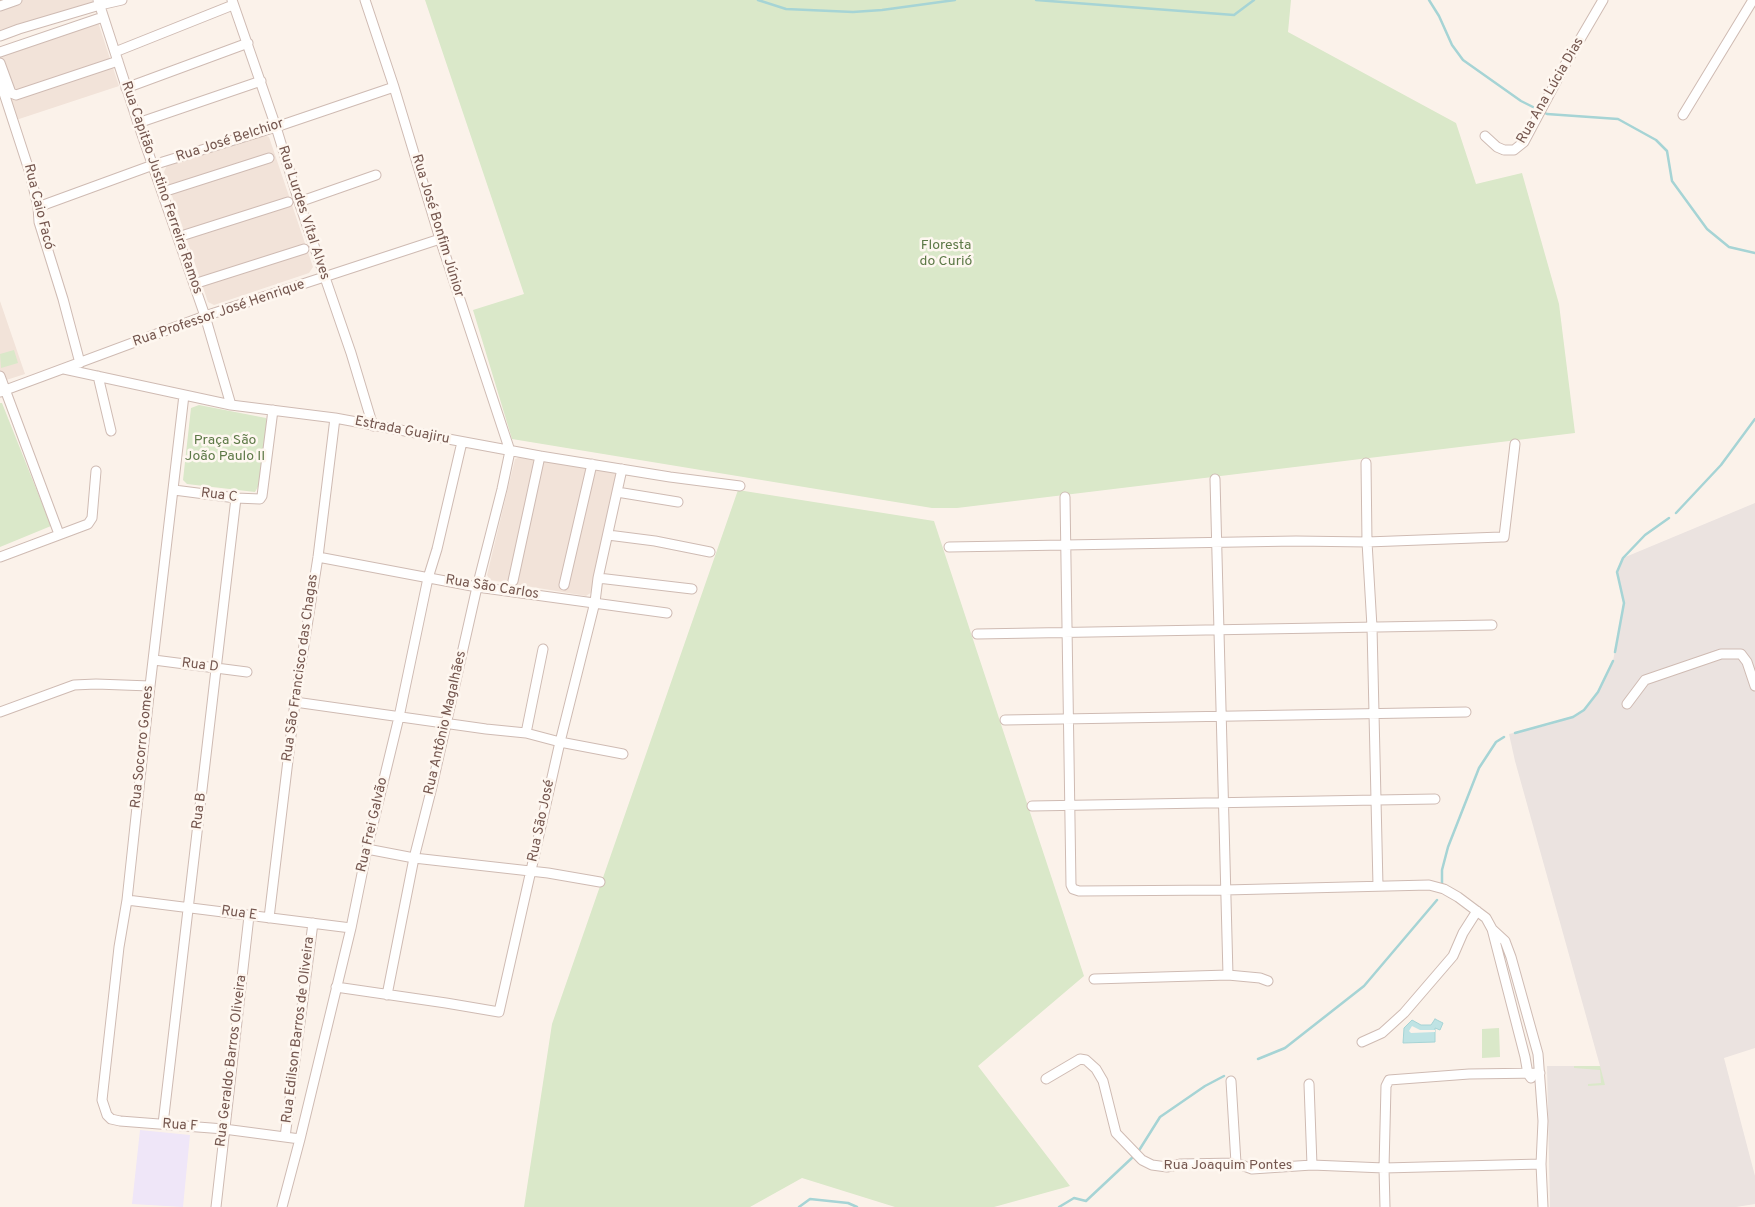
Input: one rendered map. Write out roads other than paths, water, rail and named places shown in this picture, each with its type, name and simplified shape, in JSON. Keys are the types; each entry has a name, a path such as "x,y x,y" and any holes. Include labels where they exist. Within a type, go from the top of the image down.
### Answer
{"street":[{"path":"0,6 17,0"},
{"path":"0,36 99,2 122,0"},
{"name":"Rua José Bonfim Júnior","path":"365,0 394,87 440,239 510,451"},
{"name":"Rua Ana Lúcia Dias","path":"1485,136 1497,147 1504,150 1514,150 1524,142 1565,65 1603,0"},
{"path":"1683,115 1753,0"},
{"name":"Rua Capitão Justino Ferreira Ramos","path":"99,2 126,88 205,316 232,405"},
{"path":"0,63 11,93 16,95 117,57 232,3"},
{"name":"Rua Lurdes Vítal Alves","path":"232,3 248,43 373,426"},
{"path":"0,52 104,17"},
{"path":"126,88 248,43"},
{"name":"Rua Caio Facó","path":"0,81 30,172 41,229 63,299 80,363"},
{"path":"138,123 260,81"},
{"name":"Rua José Belchior","path":"38,207 153,165 276,127 394,87"},
{"path":"163,192 269,158"},
{"path":"299,202 376,175"},
{"path":"178,237 288,202"},
{"name":"Rua Professor José Henrique","path":"2,391 205,316 440,239"},
{"path":"194,284 304,249"},
{"name":"Estrada Guajiru","path":"64,369 232,405 335,418 510,451 740,486"},
{"path":"0,376 2,391 59,534"},
{"path":"98,376 110,431"},
{"name":"Rua Socorro Gomes","path":"102,1100 119,947 127,900 184,395"},
{"name":"Rua C","path":"174,490 258,500 262,496 273,410"},
{"name":"Rua São Francisco das Chagas","path":"269,918 295,702 318,557 335,418"},
{"name":"Rua Frei Galvão","path":"282,1207 351,928 367,849 399,717 428,578 440,540 462,442"},
{"path":"949,547 1216,542 1367,542 1504,537 1514,444"},
{"name":"Rua Antônio Magalhães","path":"387,995 414,858 510,451"},
{"path":"513,581 540,456"},
{"path":"564,585 592,464"},
{"path":"1366,464 1378,886"},
{"name":"Rua São José","path":"336,987 499,1012 560,742 595,602 598,578 622,469"},
{"path":"0,558 88,524 92,518 96,471"},
{"path":"1215,479 1228,976"},
{"path":"617,492 678,502"},
{"path":"1065,497 1072,885 1075,890 1225,890 1378,886 1435,886 1444,889 1486,918 1492,929 1528,1074 1541,1089"},
{"name":"Rua B","path":"163,1124 236,498"},
{"path":"608,535 655,541 710,552"},
{"name":"Rua São Carlos","path":"318,557 477,587 667,613"},
{"path":"598,578 692,589"},
{"path":"977,634 1492,625"},
{"path":"526,733 543,649"},
{"path":"1627,704 1637,688 1645,680 1721,654 1741,654 1747,662 1755,686"},
{"name":"Rua D","path":"154,660 247,672"},
{"path":"0,712 74,685 150,686"},
{"path":"295,702 526,733 560,742 623,754"},
{"path":"1005,720 1466,712"},
{"path":"1032,806 1435,799"},
{"path":"367,849 414,858 531,871 600,882"},
{"name":"Rua E","path":"127,900 188,906 250,916 351,928"},
{"path":"1362,1042 1382,1033 1404,1013 1453,956 1463,933 1478,912"},
{"name":"Rua Geraldo Barros Oliveira","path":"216,1207 250,916"},
{"name":"Rua Edilson Barros de Oliveira","path":"285,1137 313,923"},
{"path":"1492,929 1505,941 1511,957 1538,1054 1543,1121 1541,1164 1543,1207"},
{"path":"1094,980 1228,976 1260,978 1268,981"},
{"name":"Rua Joaquim Pontes","path":"1046,1079 1080,1059 1086,1060 1096,1069 1103,1081 1116,1133 1136,1155 1148,1164 1167,1167 1181,1164 1236,1163 1252,1169 1312,1166 1384,1168 1541,1164"},
{"path":"1385,1207 1386,1086 1390,1080 1470,1074 1540,1073"},
{"path":"1231,1081 1236,1163"},
{"path":"1309,1084 1312,1166"},
{"name":"Rua F","path":"102,1100 105,1112 111,1120 224,1129 300,1140"}],"water":[{"path":"1435,1019 1443,1023 1440,1030 1435,1028 1435,1042 1403,1043 1404,1028 1412,1020 1421,1025 1431,1025"}],"waterway":[{"path":"758,0 786,9 853,12 955,0"},
{"path":"1036,0 1234,15 1254,0"},
{"path":"1429,0 1439,16 1452,45 1463,60 1521,101 1547,114 1618,119 1656,140 1667,151 1672,181 1707,229 1729,247 1755,253"},
{"path":"1676,513 1721,465 1755,419"},
{"path":"1615,652 1624,603 1617,572 1623,558 1645,535 1669,518"},
{"path":"1515,733 1573,717 1584,710 1598,692 1613,661"},
{"path":"1442,884 1442,870 1448,847 1479,768 1496,742 1504,737"},
{"path":"1258,1059 1285,1048 1364,986 1437,900"},
{"path":"1138,1152 1160,1117 1205,1086 1224,1076"},
{"path":"1059,1207 1074,1198 1086,1201 1134,1156"},
{"path":"799,1207 810,1199 848,1203 857,1207"}],"park label":[{"name":"Floresta do Curió","path":"946,254"},
{"name":"Praça São João Paulo II","path":"225,450"}]}
